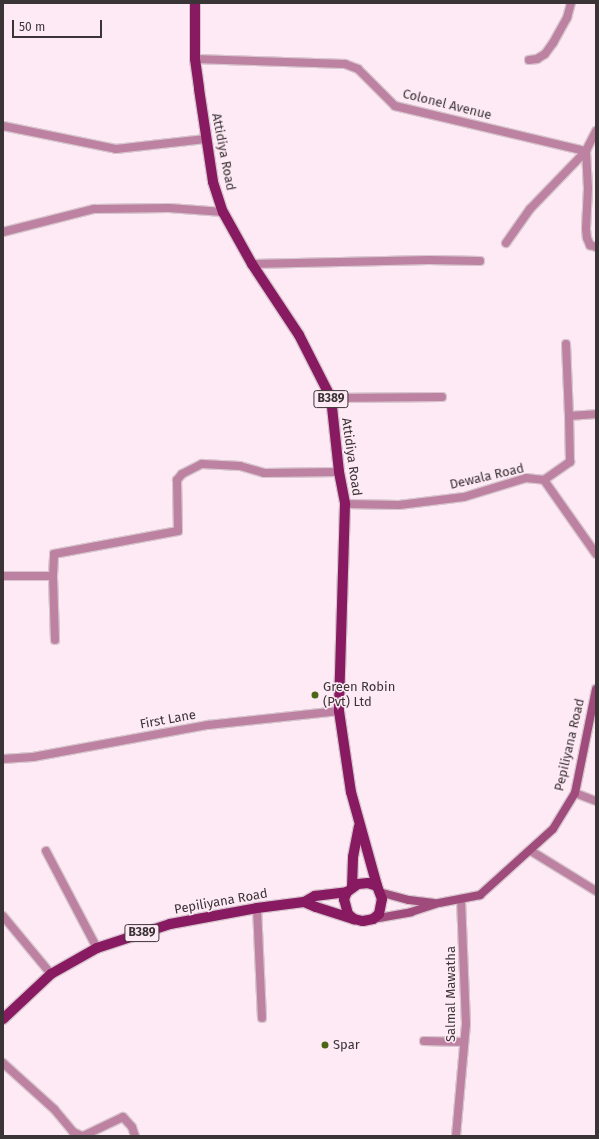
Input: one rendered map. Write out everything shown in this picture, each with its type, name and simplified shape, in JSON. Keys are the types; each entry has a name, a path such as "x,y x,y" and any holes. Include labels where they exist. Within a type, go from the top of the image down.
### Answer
{"main road":[{"name":"Attidiya Road","path":"196,3 195,59 213,182 223,212 252,264 299,335 330,398 339,472 345,504 339,711 351,792 360,825"},
{"name":"Pepiliyana Road","path":"438,903 480,895 531,851 553,829 575,793 596,689"},
{"name":"B389","path":"360,825 378,889"},
{"name":"B389","path":"304,902 315,896 350,889 353,857 360,825"},
{"path":"358,884 368,884 409,900 438,903 411,912 363,921 354,919 348,914 344,899 350,889 358,884"},
{"path":"372,919 379,914 382,899 378,889"},
{"name":"Pepiliyana Road","path":"3,1019 51,974 97,948 170,924 257,908 304,902"},
{"name":"B389","path":"304,902 354,919"}],"street":[{"path":"529,60 537,59 546,54 567,18 571,3"},
{"name":"Colonel Avenue","path":"195,59 345,64 358,69 395,106 586,151"},
{"path":"3,126 116,149 206,139"},
{"path":"506,243 530,209 586,151 596,131"},
{"path":"586,151 588,188 586,238 590,245 596,247"},
{"path":"3,232 94,209 169,208 223,212"},
{"path":"252,264 429,260 480,261"},
{"path":"544,480 570,462 566,344"},
{"path":"330,398 442,397"},
{"path":"569,416 596,414"},
{"path":"55,640 53,576 54,554 178,531 177,480 182,474 202,464 240,466 264,473 339,472"},
{"name":"Dewala Road","path":"345,504 399,505 464,497 526,478 544,480 596,554"},
{"path":"3,576 53,576"},
{"name":"First Lane","path":"3,760 33,757 208,725 339,711"},
{"path":"575,793 596,801"},
{"path":"46,851 97,948"},
{"path":"531,851 596,890"},
{"name":"Salmal Mawatha","path":"456,1136 466,1024 461,899"},
{"path":"257,908 262,1018"},
{"path":"3,916 51,974"},
{"path":"424,1041 464,1042"},
{"path":"3,1062 54,1109 73,1132 82,1136 123,1117 132,1126 136,1136"}],"place":[{"name":"Green Robin (Pvt) Ltd","path":"315,695"},
{"name":"Spar","path":"325,1045"}]}
